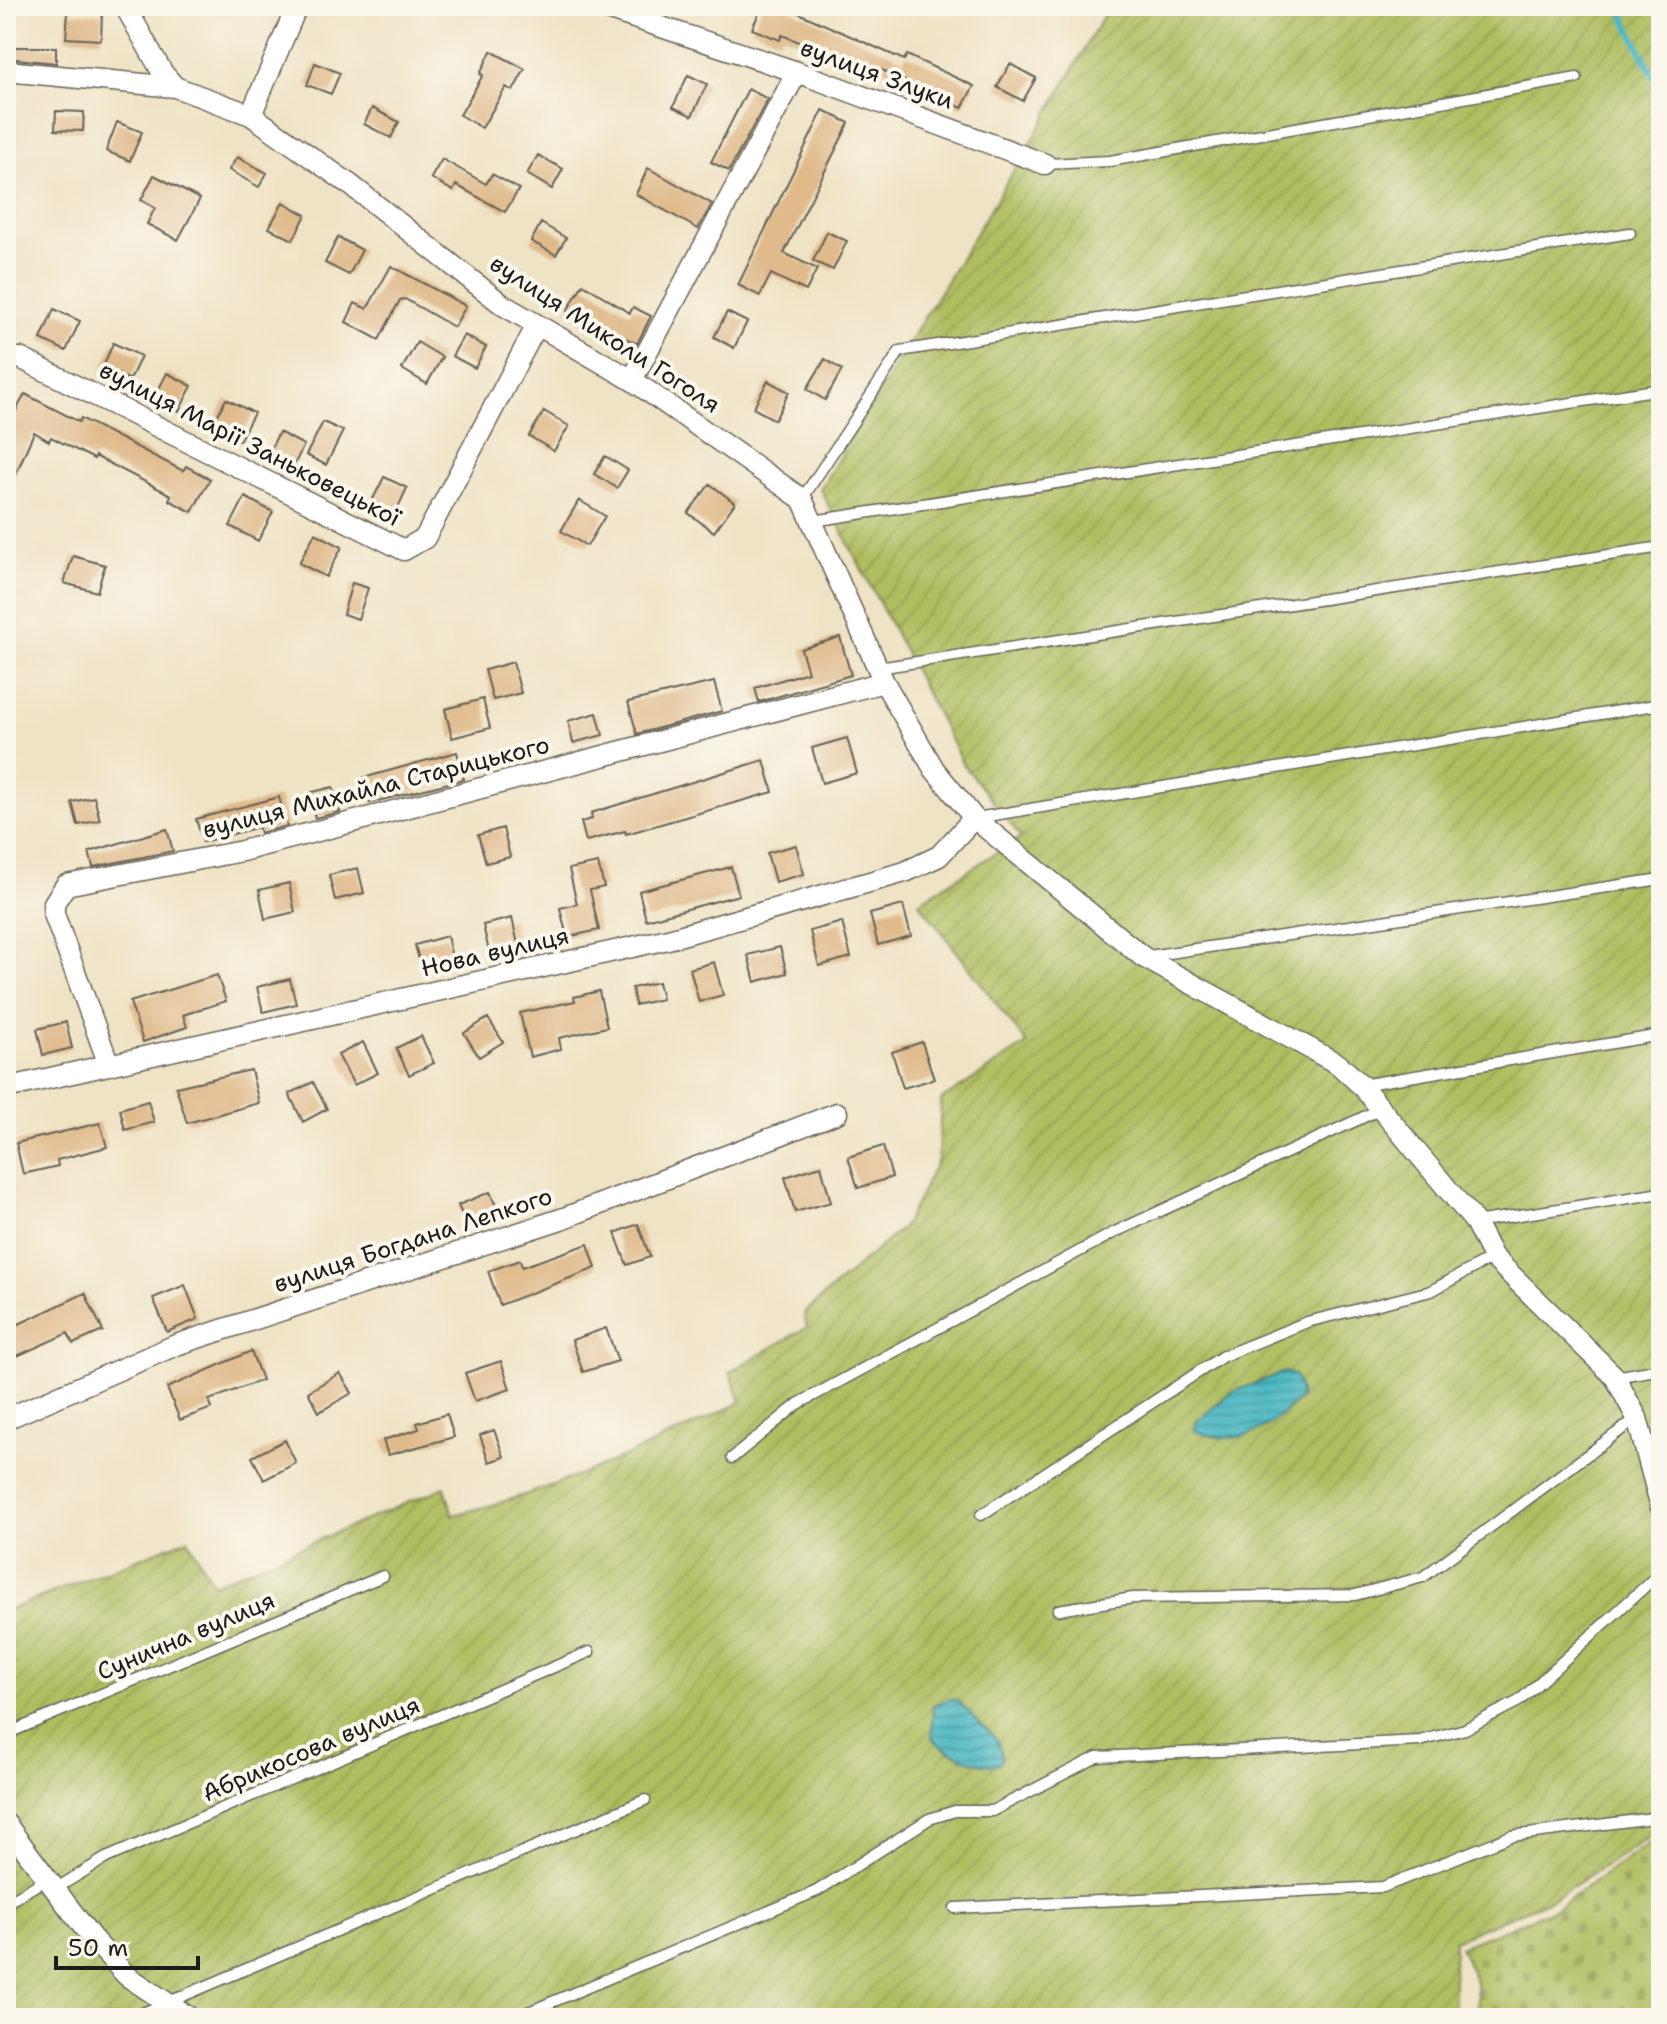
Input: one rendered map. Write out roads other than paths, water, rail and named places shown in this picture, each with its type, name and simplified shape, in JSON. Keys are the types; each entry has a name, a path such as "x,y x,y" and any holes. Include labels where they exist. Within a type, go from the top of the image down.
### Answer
{"street":[{"path":"125,6 162,72 175,87"},
{"path":"251,115 297,6"},
{"name":"вулиця Злуки","path":"598,6 797,72 1045,164"},
{"name":"вулиця Миколи Гоголя","path":"6,71 175,87 251,115 352,186 503,305 632,380 802,499 881,675 934,769 974,818 1143,957 1338,1064 1361,1085 1475,1222 1493,1257 1615,1377 1637,1418 1660,1500"},
{"path":"632,380 797,72"},
{"name":"вулиця Марії Заньковецької","path":"6,359 20,358 404,550 425,538 537,325"},
{"name":"вулиця Михайла Старицького","path":"109,1065 54,914 54,903 66,885 242,851 881,675"},
{"name":"Нова вулиця","path":"6,1088 668,939 905,872 939,856 974,818"},
{"name":"вулиця Богдана Лепкого","path":"6,1419 176,1345 564,1218 837,1113"},
{"path":"6,1824 49,1885 127,1976 190,2018"}],"lane":[{"path":"1045,164 1110,161 1577,78"},
{"path":"802,499 900,351 1630,233"},
{"path":"813,521 1661,389"},
{"path":"881,675 1661,547"},
{"path":"974,818 1661,704"},
{"path":"1143,957 1661,879"},
{"path":"1361,1085 1661,1035"},
{"path":"732,1458 798,1404 1115,1232 1381,1109"},
{"path":"1475,1222 1661,1193"},
{"path":"981,1515 1223,1356 1307,1322 1431,1291 1493,1257"},
{"path":"1615,1377 1661,1369"},
{"path":"1058,1610 1133,1598 1355,1595 1423,1577 1637,1418"},
{"path":"514,2018 817,1891 929,1819 955,1811 992,1811 1097,1757 1420,1741 1465,1729 1519,1701 1661,1572"},
{"name":"Сунична вулиця","path":"6,1734 383,1576"},
{"name":"Абрикосова вулиця","path":"6,1903 589,1652"},
{"path":"131,2018 645,1800"},
{"path":"955,1908 1383,1887 1511,1836 1661,1817"}],"water":[{"path":"1284,1372 1296,1376 1301,1397 1265,1427 1241,1437 1227,1438 1195,1431 1196,1422 1230,1393"},
{"path":"950,1699 957,1700 997,1740 1002,1758 1000,1763 984,1764 964,1758 932,1738 933,1705"}],"waterway":[{"path":"1619,6 1661,92"}]}
